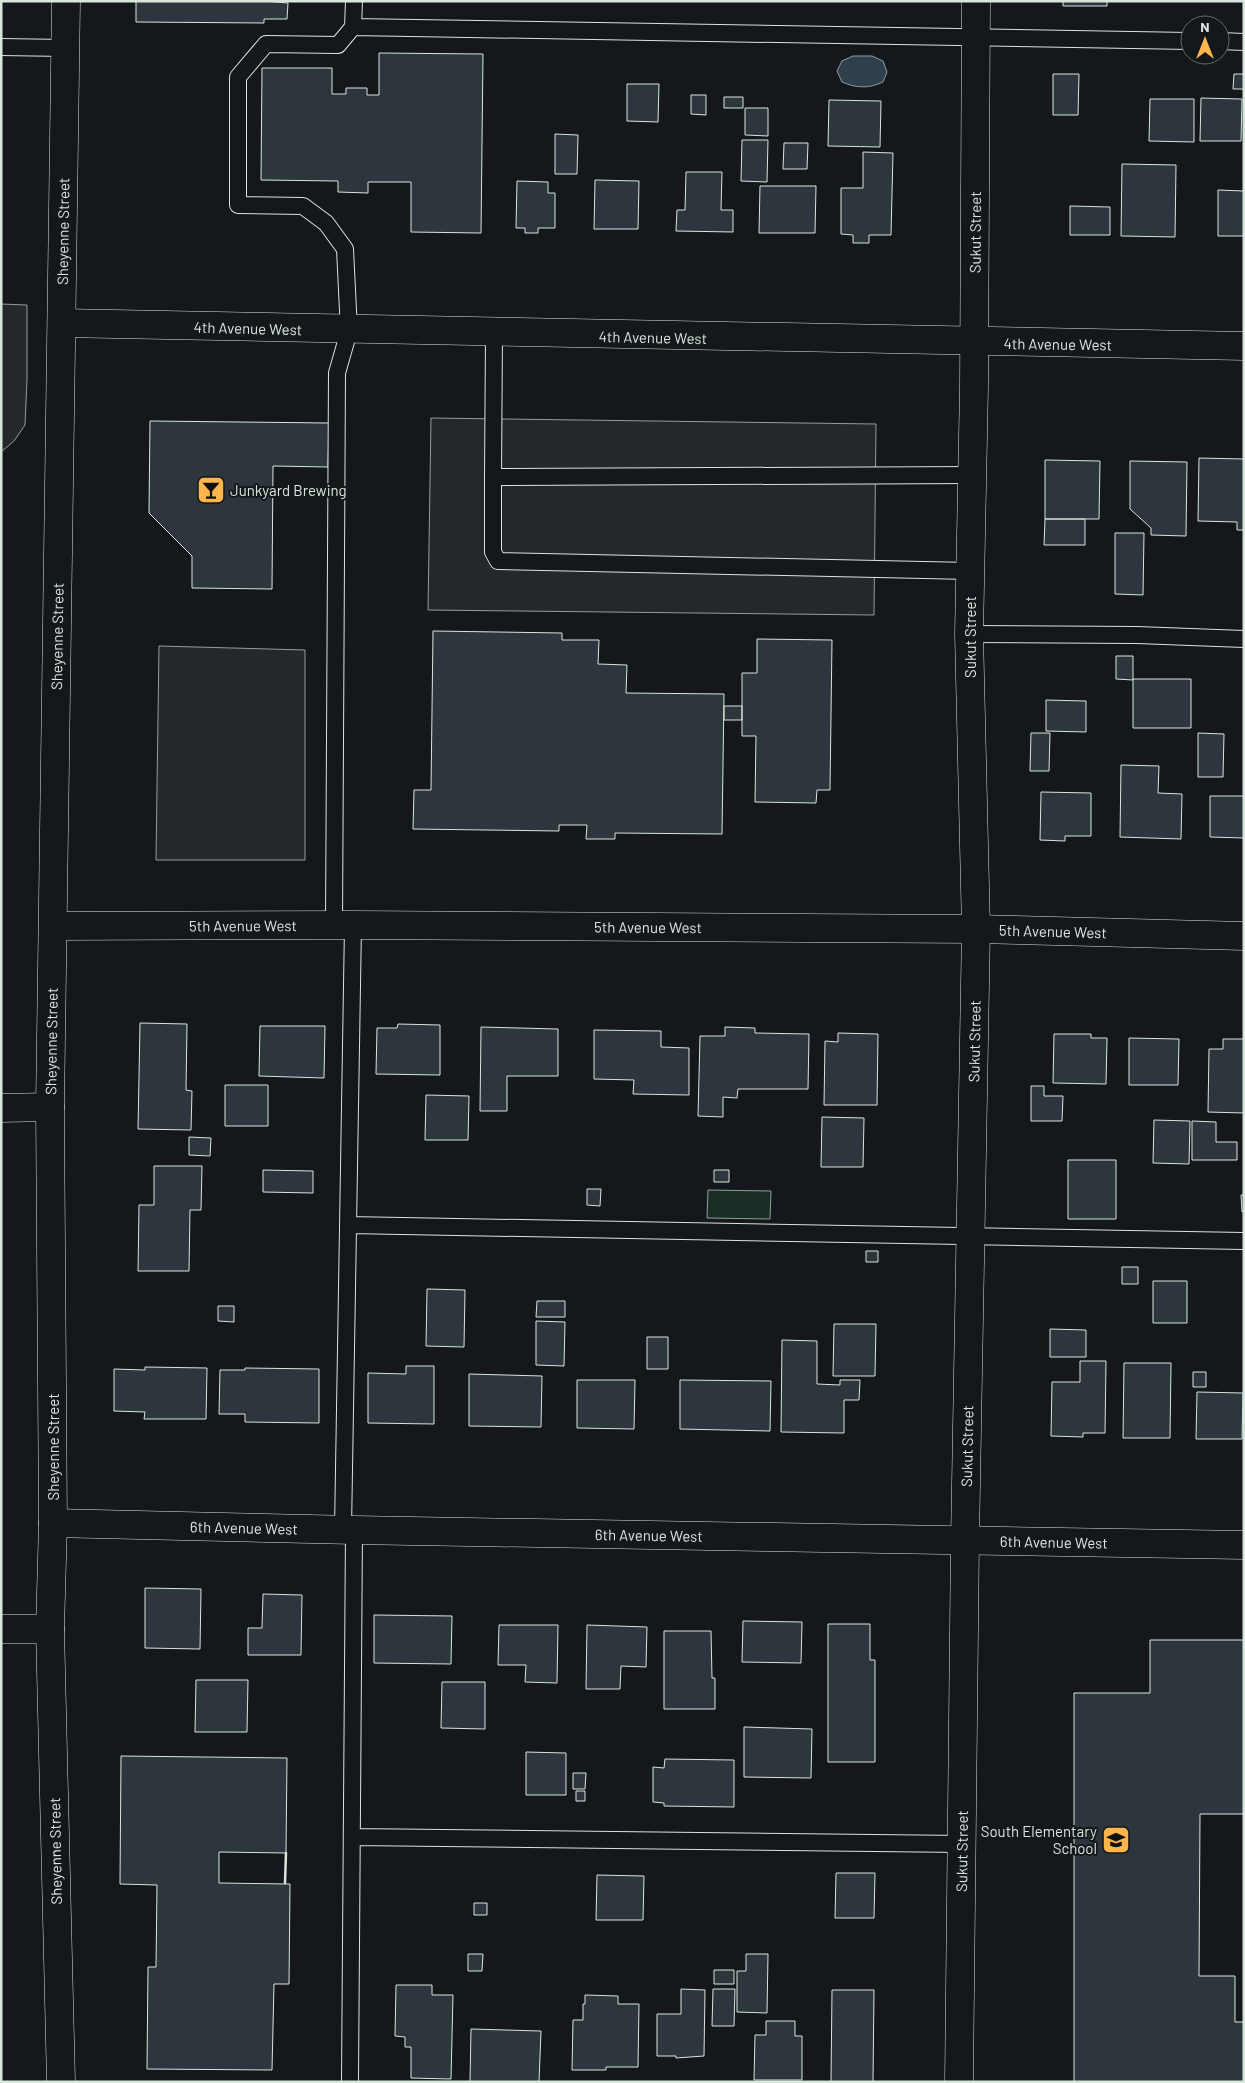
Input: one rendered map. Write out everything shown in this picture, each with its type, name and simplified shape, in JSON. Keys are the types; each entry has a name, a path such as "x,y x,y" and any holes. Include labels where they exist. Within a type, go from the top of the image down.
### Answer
{"street":[{"name":"Sheyenne Street","path":"61,2082 50,1629 54,1523 50,1107 66,1"},
{"name":"Sukut Street","path":"959,2082 965,1540 976,929 969,634 973,475 976,1"},
{"name":"4th Avenue West","path":"62,323 349,332 1244,346"},
{"name":"5th Avenue West","path":"53,926 344,925 976,929 1244,936"},
{"path":"1,1108 50,1107"},
{"name":"6th Avenue West","path":"54,1523 348,1530 1244,1544"},
{"path":"1,1629 50,1629"}],"lane":[{"path":"350,2082 353,1837 348,1530 348,1225 337,373 349,332 345,249 326,223 303,206 238,205 238,77 266,44 338,45 354,27 354,1"},
{"path":"354,27 1180,41"},
{"path":"1230,41 1244,42"},
{"path":"1,47 66,48"},
{"path":"494,334 493,552 498,561 970,571"},
{"path":"493,477 973,475"},
{"path":"969,634 1244,639"},
{"path":"348,1225 1244,1241"},
{"path":"353,1837 963,1844"}],"green space":[{"path":"708,1190 771,1191 770,1219 707,1218"}],"shaded area":[{"path":"1,304 27,305 27,379 25,425 14,441 1,452"},
{"path":"431,418 876,424 874,615 428,610"},
{"path":"159,646 305,650 305,860 156,860"}],"water":[{"path":"853,56 872,56 883,61 887,72 883,82 862,87 842,82 837,71 842,61"}],"building":[{"path":"136,1 264,1 288,3 287,19 264,19 264,23 136,22"},
{"path":"1063,1 1107,1 1107,6 1063,6"},
{"path":"379,53 483,54 481,233 411,232 411,182 368,182 368,193 338,192 338,181 261,180 262,68 332,68 332,94 346,94 346,88 367,88 367,95 379,95"},
{"path":"1053,74 1079,74 1078,115 1053,115"},
{"path":"1234,74 1244,74 1244,89 1233,89"},
{"path":"627,84 659,84 658,122 627,121"},
{"path":"691,95 706,95 706,115 691,114"},
{"path":"724,97 743,97 743,108 724,108"},
{"path":"1201,98 1242,99 1241,141 1200,141"},
{"path":"1150,99 1194,99 1194,142 1149,141"},
{"path":"829,100 881,101 880,147 828,146"},
{"path":"745,108 768,108 768,136 745,135"},
{"path":"555,134 578,135 577,174 555,174"},
{"path":"742,140 768,140 767,182 741,181"},
{"path":"784,143 808,143 807,169 783,169"},
{"path":"863,152 893,153 891,235 869,235 869,243 853,243 853,235 841,234 841,188 863,188"},
{"path":"1122,164 1176,165 1175,237 1121,236"},
{"path":"686,172 722,172 721,210 733,210 733,232 676,231 677,210 685,210"},
{"path":"595,180 639,181 638,229 594,229"},
{"path":"517,181 548,182 548,193 555,193 555,228 538,228 538,233 525,233 525,228 516,228"},
{"path":"760,186 816,186 815,233 759,233"},
{"path":"1218,190 1244,191 1244,236 1218,236"},
{"path":"1070,206 1110,207 1110,235 1070,235"},
{"name":"Junkyard Brewing","path":"150,421 329,423 328,467 273,466 272,589 192,588 192,556 149,513"},
{"path":"1199,458 1244,459 1244,530 1237,530 1237,522 1198,521"},
{"path":"1045,460 1100,461 1099,519 1045,519"},
{"path":"1130,461 1187,462 1186,536 1151,535 1151,528 1130,509"},
{"path":"1045,519 1085,519 1085,545 1044,545"},
{"path":"1115,533 1144,533 1143,595 1115,594"},
{"path":"433,631 562,633 562,640 599,640 598,664 627,665 626,693 724,694 722,834 615,833 615,839 586,839 587,825 559,825 559,831 413,829 414,790 431,790"},
{"path":"757,639 832,640 830,790 817,790 816,803 755,802 756,736 742,736 742,673 757,673"},
{"path":"1116,656 1133,656 1133,680 1116,679"},
{"path":"1133,679 1191,679 1191,728 1133,728"},
{"path":"1046,700 1086,701 1086,732 1046,731"},
{"path":"724,706 742,706 742,720 724,720"},
{"path":"1031,733 1050,733 1049,771 1030,771"},
{"path":"1198,733 1224,734 1223,777 1198,777"},
{"path":"1121,765 1159,766 1158,793 1182,794 1181,839 1120,837"},
{"path":"1041,792 1091,793 1091,836 1065,836 1065,841 1040,840"},
{"path":"1210,796 1244,796 1244,838 1210,837"},
{"path":"140,1023 187,1024 186,1090 192,1091 191,1130 138,1129"},
{"path":"398,1024 440,1025 440,1075 376,1074 377,1028 397,1028"},
{"path":"260,1026 325,1026 324,1078 259,1076"},
{"path":"481,1027 558,1029 558,1076 507,1076 507,1111 480,1111"},
{"path":"725,1027 755,1028 755,1033 809,1034 808,1089 738,1089 737,1098 723,1097 723,1117 698,1116 700,1036 725,1036"},
{"path":"594,1030 661,1031 661,1047 689,1048 689,1095 633,1094 634,1080 594,1079"},
{"path":"838,1033 878,1034 877,1105 824,1105 825,1041 838,1042"},
{"path":"1054,1034 1091,1034 1091,1038 1107,1038 1106,1084 1053,1083"},
{"path":"1129,1038 1179,1039 1178,1085 1129,1085"},
{"path":"1223,1039 1244,1039 1244,1113 1208,1112 1209,1049 1223,1049"},
{"path":"225,1085 268,1085 268,1126 225,1126"},
{"path":"1031,1086 1044,1086 1044,1096 1063,1096 1062,1121 1031,1121"},
{"path":"426,1095 469,1096 468,1140 425,1140"},
{"path":"822,1117 864,1118 863,1167 821,1167"},
{"path":"1154,1120 1190,1121 1189,1164 1153,1163"},
{"path":"1192,1121 1216,1122 1216,1142 1237,1142 1237,1160 1192,1160"},
{"path":"189,1137 211,1138 210,1156 189,1155"},
{"path":"1068,1160 1116,1160 1116,1219 1068,1219"},
{"path":"154,1166 202,1166 201,1210 190,1210 189,1271 138,1271 139,1205 154,1205"},
{"path":"263,1170 313,1171 313,1193 263,1192"},
{"path":"714,1170 729,1170 729,1182 714,1182"},
{"path":"587,1189 601,1189 600,1206 587,1205"},
{"path":"1241,1195 1244,1195 1244,1211 1242,1212"},
{"path":"866,1251 878,1251 878,1262 866,1262"},
{"path":"1122,1267 1138,1267 1138,1284 1122,1284"},
{"path":"1153,1281 1187,1281 1187,1323 1153,1323"},
{"path":"427,1289 465,1290 464,1347 426,1346"},
{"path":"537,1301 565,1301 565,1317 536,1317"},
{"path":"218,1306 234,1306 234,1322 218,1321"},
{"path":"536,1321 565,1322 564,1366 536,1365"},
{"path":"834,1324 876,1324 875,1376 833,1376"},
{"path":"1050,1329 1086,1330 1086,1357 1050,1357"},
{"path":"647,1337 668,1337 668,1369 647,1369"},
{"path":"782,1340 817,1341 817,1384 840,1385 840,1380 860,1380 859,1400 844,1400 844,1433 781,1432"},
{"path":"1080,1361 1106,1361 1105,1433 1083,1433 1083,1437 1051,1436 1052,1382 1080,1382"},
{"path":"1124,1363 1171,1363 1170,1438 1123,1438"},
{"path":"406,1366 434,1366 434,1424 368,1423 368,1373 406,1374"},
{"path":"145,1367 207,1368 206,1419 144,1419 145,1412 114,1411 114,1369 145,1370"},
{"path":"245,1368 319,1369 319,1423 245,1422 245,1414 219,1414 220,1370 245,1370"},
{"path":"1193,1372 1206,1372 1206,1387 1193,1387"},
{"path":"469,1374 542,1376 541,1427 469,1426"},
{"path":"577,1380 635,1380 634,1429 577,1428"},
{"path":"680,1380 771,1381 770,1431 680,1429"},
{"path":"1197,1392 1243,1393 1242,1439 1196,1439"},
{"path":"145,1588 201,1589 200,1649 145,1648"},
{"path":"263,1594 302,1595 301,1655 248,1655 248,1628 262,1628"},
{"path":"374,1615 452,1616 451,1664 374,1663"},
{"path":"743,1621 802,1622 801,1663 742,1662"},
{"path":"828,1624 870,1624 870,1660 875,1660 875,1762 828,1762"},
{"path":"499,1625 558,1625 557,1683 525,1682 526,1665 498,1665"},
{"path":"587,1625 647,1627 646,1667 621,1666 620,1689 586,1689"},
{"path":"664,1631 711,1631 712,1678 715,1678 715,1709 664,1709"},
{"path":"1150,1640 1244,1640 1244,1814 1200,1814 1199,1976 1235,1976 1235,2022 1244,2022 1244,2082 1074,2082 1074,1693 1150,1693"},
{"path":"196,1680 248,1680 247,1732 195,1732"},
{"path":"442,1682 485,1682 485,1729 441,1728"},
{"path":"744,1727 812,1729 811,1778 744,1777"},
{"path":"526,1752 566,1753 566,1795 526,1795"},
{"path":"121,1756 287,1758 286,1853 219,1852 219,1883 290,1884 289,1984 274,1984 272,2070 147,2069 148,1967 156,1967 157,1885 120,1884"},
{"path":"665,1759 734,1760 734,1807 664,1806 664,1803 653,1802 653,1767 664,1768"},
{"path":"573,1773 586,1773 585,1789 573,1789"},
{"path":"576,1791 585,1791 585,1801 576,1801"},
{"path":"836,1873 875,1873 874,1918 835,1918"},
{"path":"597,1875 644,1876 643,1920 596,1920"},
{"path":"474,1903 487,1903 487,1915 474,1915"},
{"path":"468,1954 483,1954 482,1971 468,1971"},
{"path":"746,1954 768,1954 767,2013 737,2012 737,1971 746,1971"},
{"path":"714,1970 734,1970 734,1984 714,1984"},
{"path":"396,1985 432,1985 432,1995 453,1995 451,2079 411,2078 411,2047 405,2047 405,2037 395,2036"},
{"path":"681,1989 705,1990 704,2056 676,2058 676,2056 657,2056 657,2014 681,2014"},
{"path":"713,1989 735,1989 734,2026 712,2026"},
{"path":"832,1990 874,1990 873,2082 831,2082"},
{"path":"585,1995 618,1996 618,2004 639,2004 638,2067 606,2067 606,2070 572,2070 573,2020 583,2020"},
{"path":"766,2021 795,2021 795,2036 802,2036 802,2080 754,2080 755,2035 766,2035"},
{"path":"471,2029 541,2031 539,2082 470,2082"}],"wall":[{"path":"285,1883 286,1853"}],"place":[{"name":"Junkyard Brewing","path":"211,490"},
{"name":"South Elementary School","path":"1116,1840"}]}
